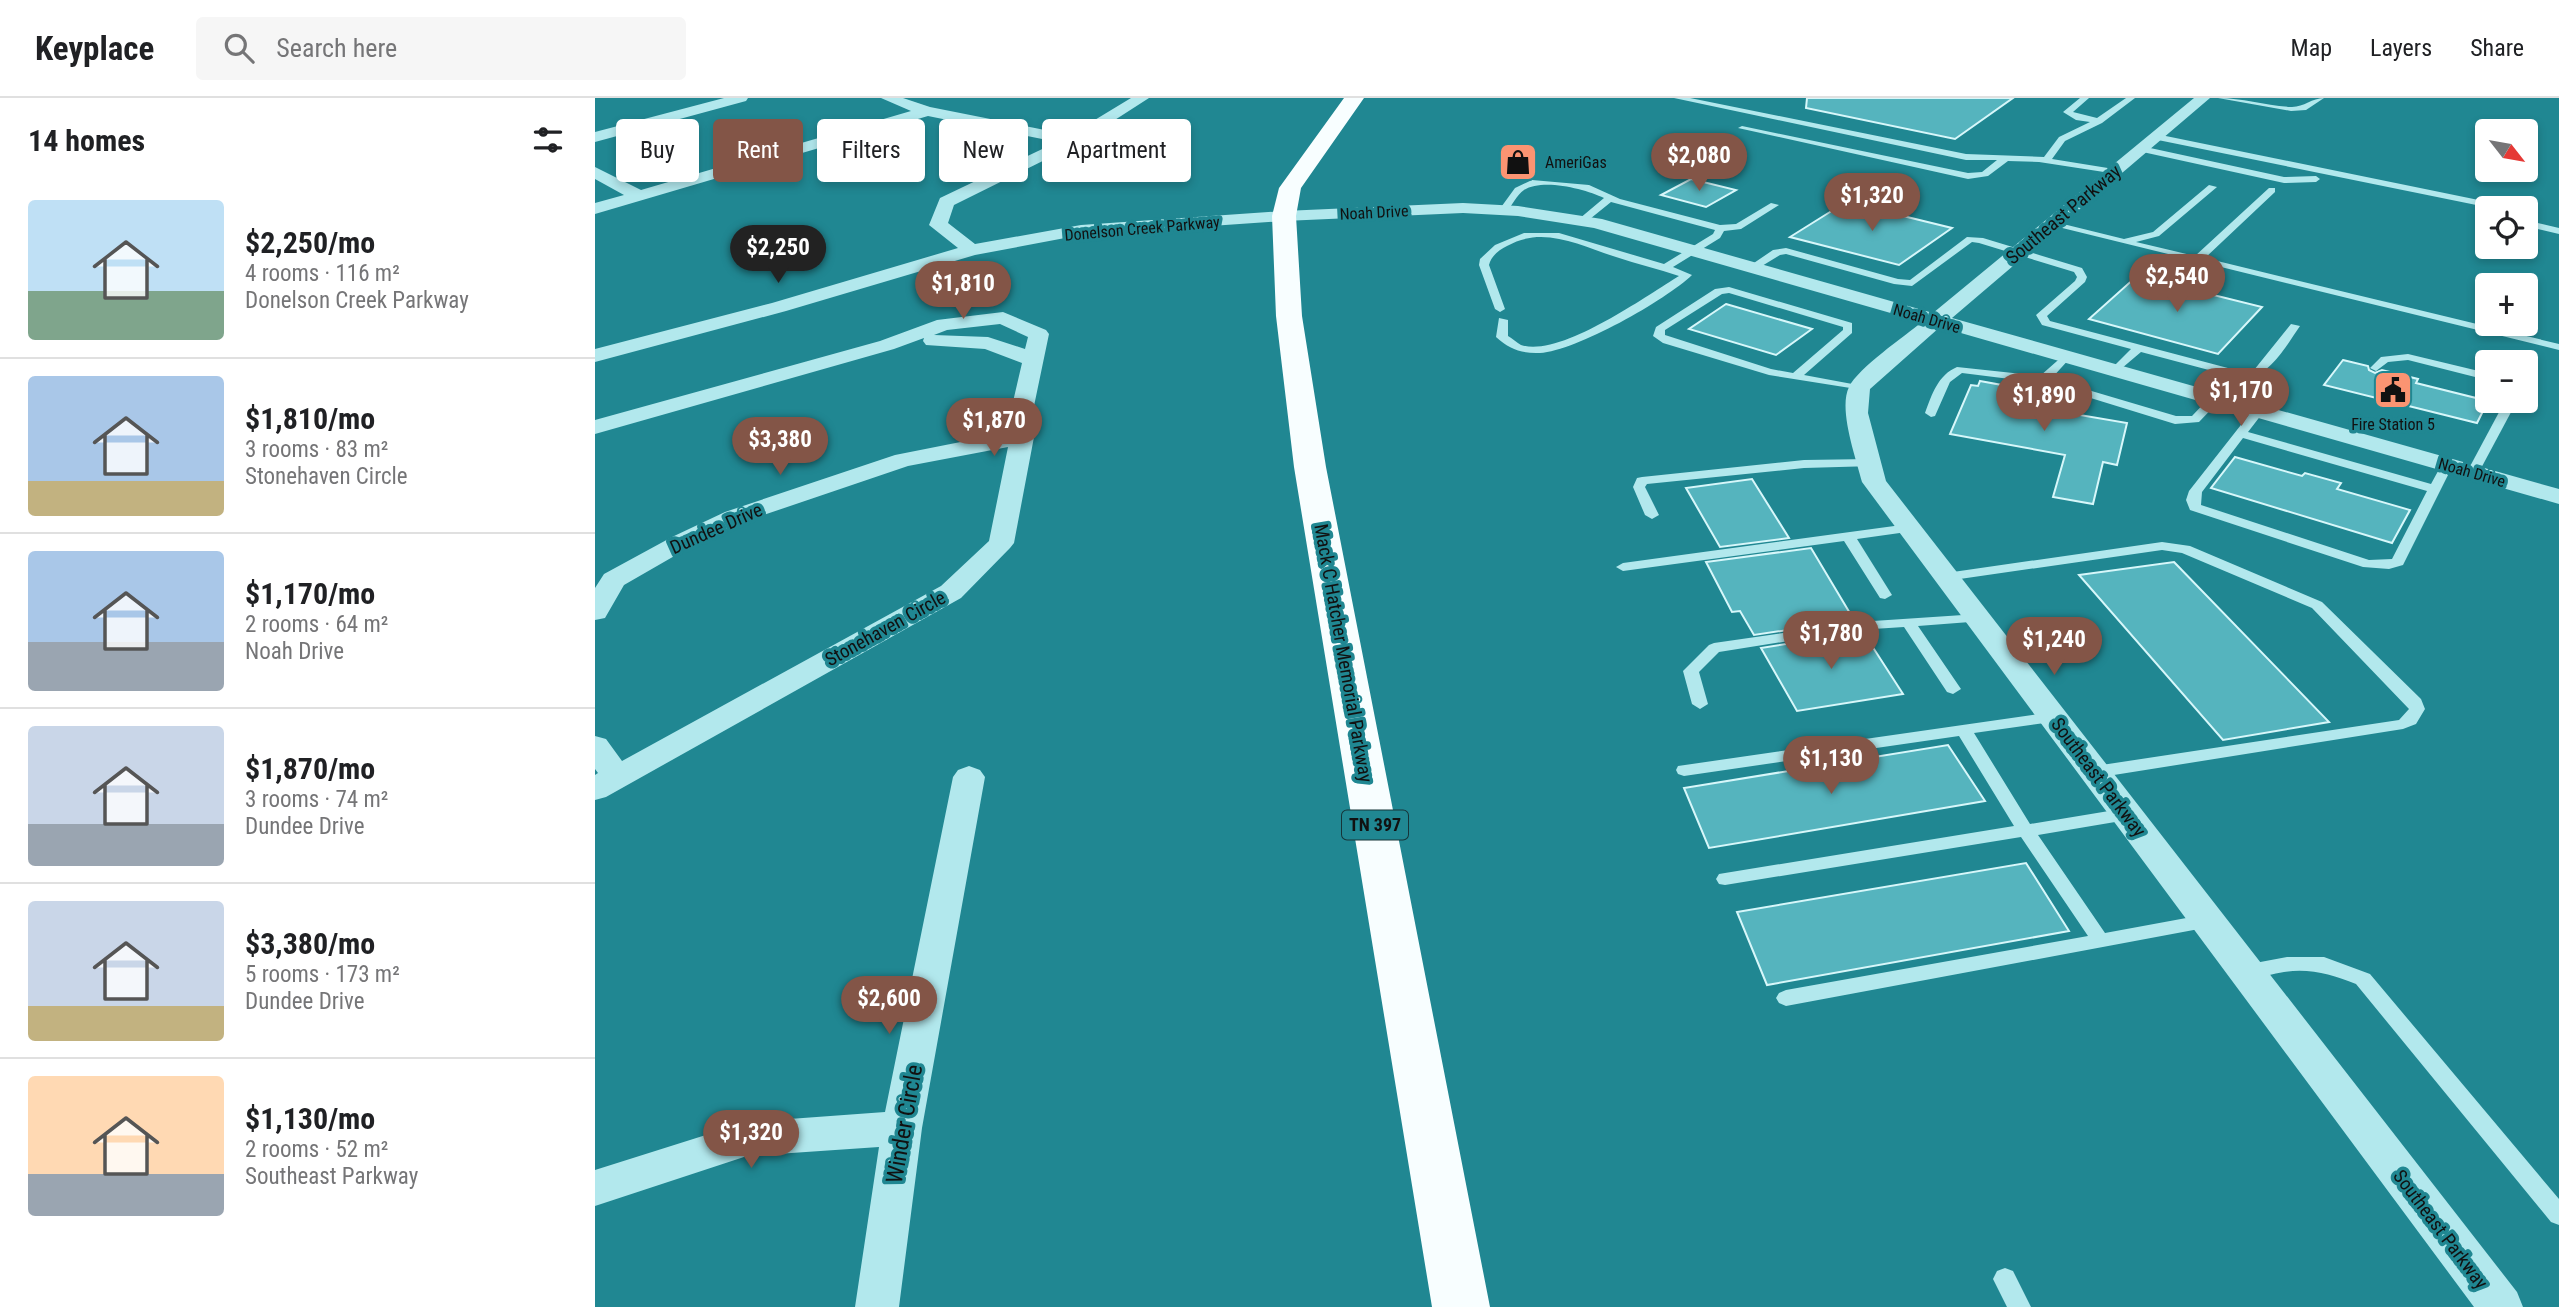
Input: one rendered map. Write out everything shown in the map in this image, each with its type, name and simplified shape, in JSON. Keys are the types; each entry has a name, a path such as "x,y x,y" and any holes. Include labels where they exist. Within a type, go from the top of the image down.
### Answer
{"main road":[{"name":"Mack C Hatcher Memorial Parkway","path":"1354,98 1290,188 1284,216 1289,316 1310,467 1461,1307"}],"street":[{"path":"595,137 741,98"},
{"path":"888,98 927,111 1042,134"},
{"path":"1108,119 1142,98"},
{"name":"Southeast Parkway","path":"2203,98 1934,321 1859,388 1857,413 1874,482 2501,1307"},
{"path":"595,209 927,111"},
{"path":"972,250 938,225 946,202 1042,155"},
{"path":"595,173 639,196"},
{"name":"Noah Drive","path":"1284,216 1463,208 1504,210 1582,221 1695,250 1934,321 2259,410 2559,497"},
{"name":"Donelson Creek Parkway","path":"595,356 779,307 972,250 1081,230 1284,216"},
{"name":"Stonehaven Circle","path":"595,428 887,345 944,324 1003,318 1039,334 1023,405 1022,437 1001,543 951,592 606,783"},
{"name":"Dundee Drive","path":"595,612 613,580 681,542 734,517 903,460 1022,437"},
{"path":"595,746 606,783"},
{"name":"Winder Circle","path":"877,1307 902,1128 969,777"},
{"path":"595,1188 747,1139 902,1128"}],"lane":[{"path":"1678,98 1966,157 2046,160 2114,172"},
{"path":"2085,98 2067,112 2079,118 2099,121"},
{"path":"2046,160 2062,139 2099,121 2131,98"},
{"path":"2222,98 2259,101 2291,109 2303,108 2320,98"},
{"path":"1742,128 1968,176 1985,174 2007,158"},
{"path":"2148,143 2475,212"},
{"path":"2148,143 2475,203"},
{"path":"1504,210 1518,190 1532,183 1589,188 1610,198 1720,228 1738,227 1774,205"},
{"path":"2124,241 2156,234 2212,187"},
{"path":"2198,259 2272,190"},
{"path":"1582,221 1610,198"},
{"path":"2538,218 2558,226"},
{"path":"2051,224 2559,347"},
{"path":"2538,224 2558,226"},
{"path":"1665,268 1687,275 1567,345 1537,350 1508,343 1502,337 1501,314 1484,265 1485,259 1499,246 1523,234 1573,238 1665,268 1717,236 1720,228"},
{"path":"1753,267 1777,252 1786,251 1898,282 1912,282 1970,239 2078,270 2082,277 2041,315 2046,323 2243,376 2258,372 2295,326"},
{"path":"1796,376 1848,331 1848,325 1769,299 1729,290 1719,291 1660,329 1659,336 1667,341 1730,362 1796,376 1859,388"},
{"path":"2115,371 2138,349"},
{"path":"2043,380 2064,357"},
{"path":"2376,368 2385,359 2408,357 2475,374"},
{"path":"1931,413 1945,379 1951,372 1961,369 2043,380 2175,420 2195,419 2216,398"},
{"path":"2259,410 2196,491 2193,500 2195,506 2203,511 2368,564 2389,565 2398,562 2447,465"},
{"path":"2473,472 2505,413"},
{"path":"2241,433 2435,489"},
{"path":"1652,515 1639,486 1642,481 1804,464 1870,463"},
{"path":"1623,567 1909,528"},
{"path":"1848,536 1885,595"},
{"path":"1947,577 2162,546 2185,549 2317,605 2415,703 2417,709 2410,720 2403,724 2095,772"},
{"path":"1700,704 1691,671 1714,648 1858,626 1978,618"},
{"path":"1908,622 1953,689"},
{"path":"1684,770 2053,717"},
{"path":"1964,730 2026,831 2101,941"},
{"path":"1725,879 2127,814"},
{"path":"1786,999 2208,921"},
{"path":"2246,971 2287,964 2324,964 2363,979 2559,1215"},
{"path":"2005,1279 2019,1307"}],"building":[{"path":"1807,98 2013,98 1955,139 1806,108"},
{"path":"1691,179 1736,190 1706,207 1661,195"},
{"path":"1846,202 1952,228 1899,265 1790,237"},
{"path":"2137,276 2262,307 2218,354 2089,319"},
{"path":"1726,304 1812,329 1776,355 1689,329"},
{"name":"Fire Station 5","path":"2343,360 2368,366 2369,370 2375,373 2382,370 2418,379 2416,383 2475,398 2475,413 2482,413 2477,423 2324,385"},
{"path":"1980,381 2073,398 2068,413 2127,423 2117,465 2103,462 2093,504 2053,497 2065,455 1950,434 1971,385 1978,386"},
{"path":"2235,457 2302,476 2305,473 2341,483 2337,489 2410,510 2392,543 2211,488"},
{"path":"1752,479 1789,538 1720,547 1686,488"},
{"path":"1811,548 1854,620 1754,635 1740,611 1732,612 1706,562"},
{"path":"2174,562 2329,722 2223,740 2079,575"},
{"path":"1863,632 1903,694 1797,711 1761,648"},
{"path":"1948,745 1985,801 1709,848 1684,788"},
{"path":"2026,863 2069,931 1767,985 1737,912"}],"place":[{"name":"AmeriGas","path":"1518,162"},
{"name":"Fire Station 5","path":"2393,390"}]}
